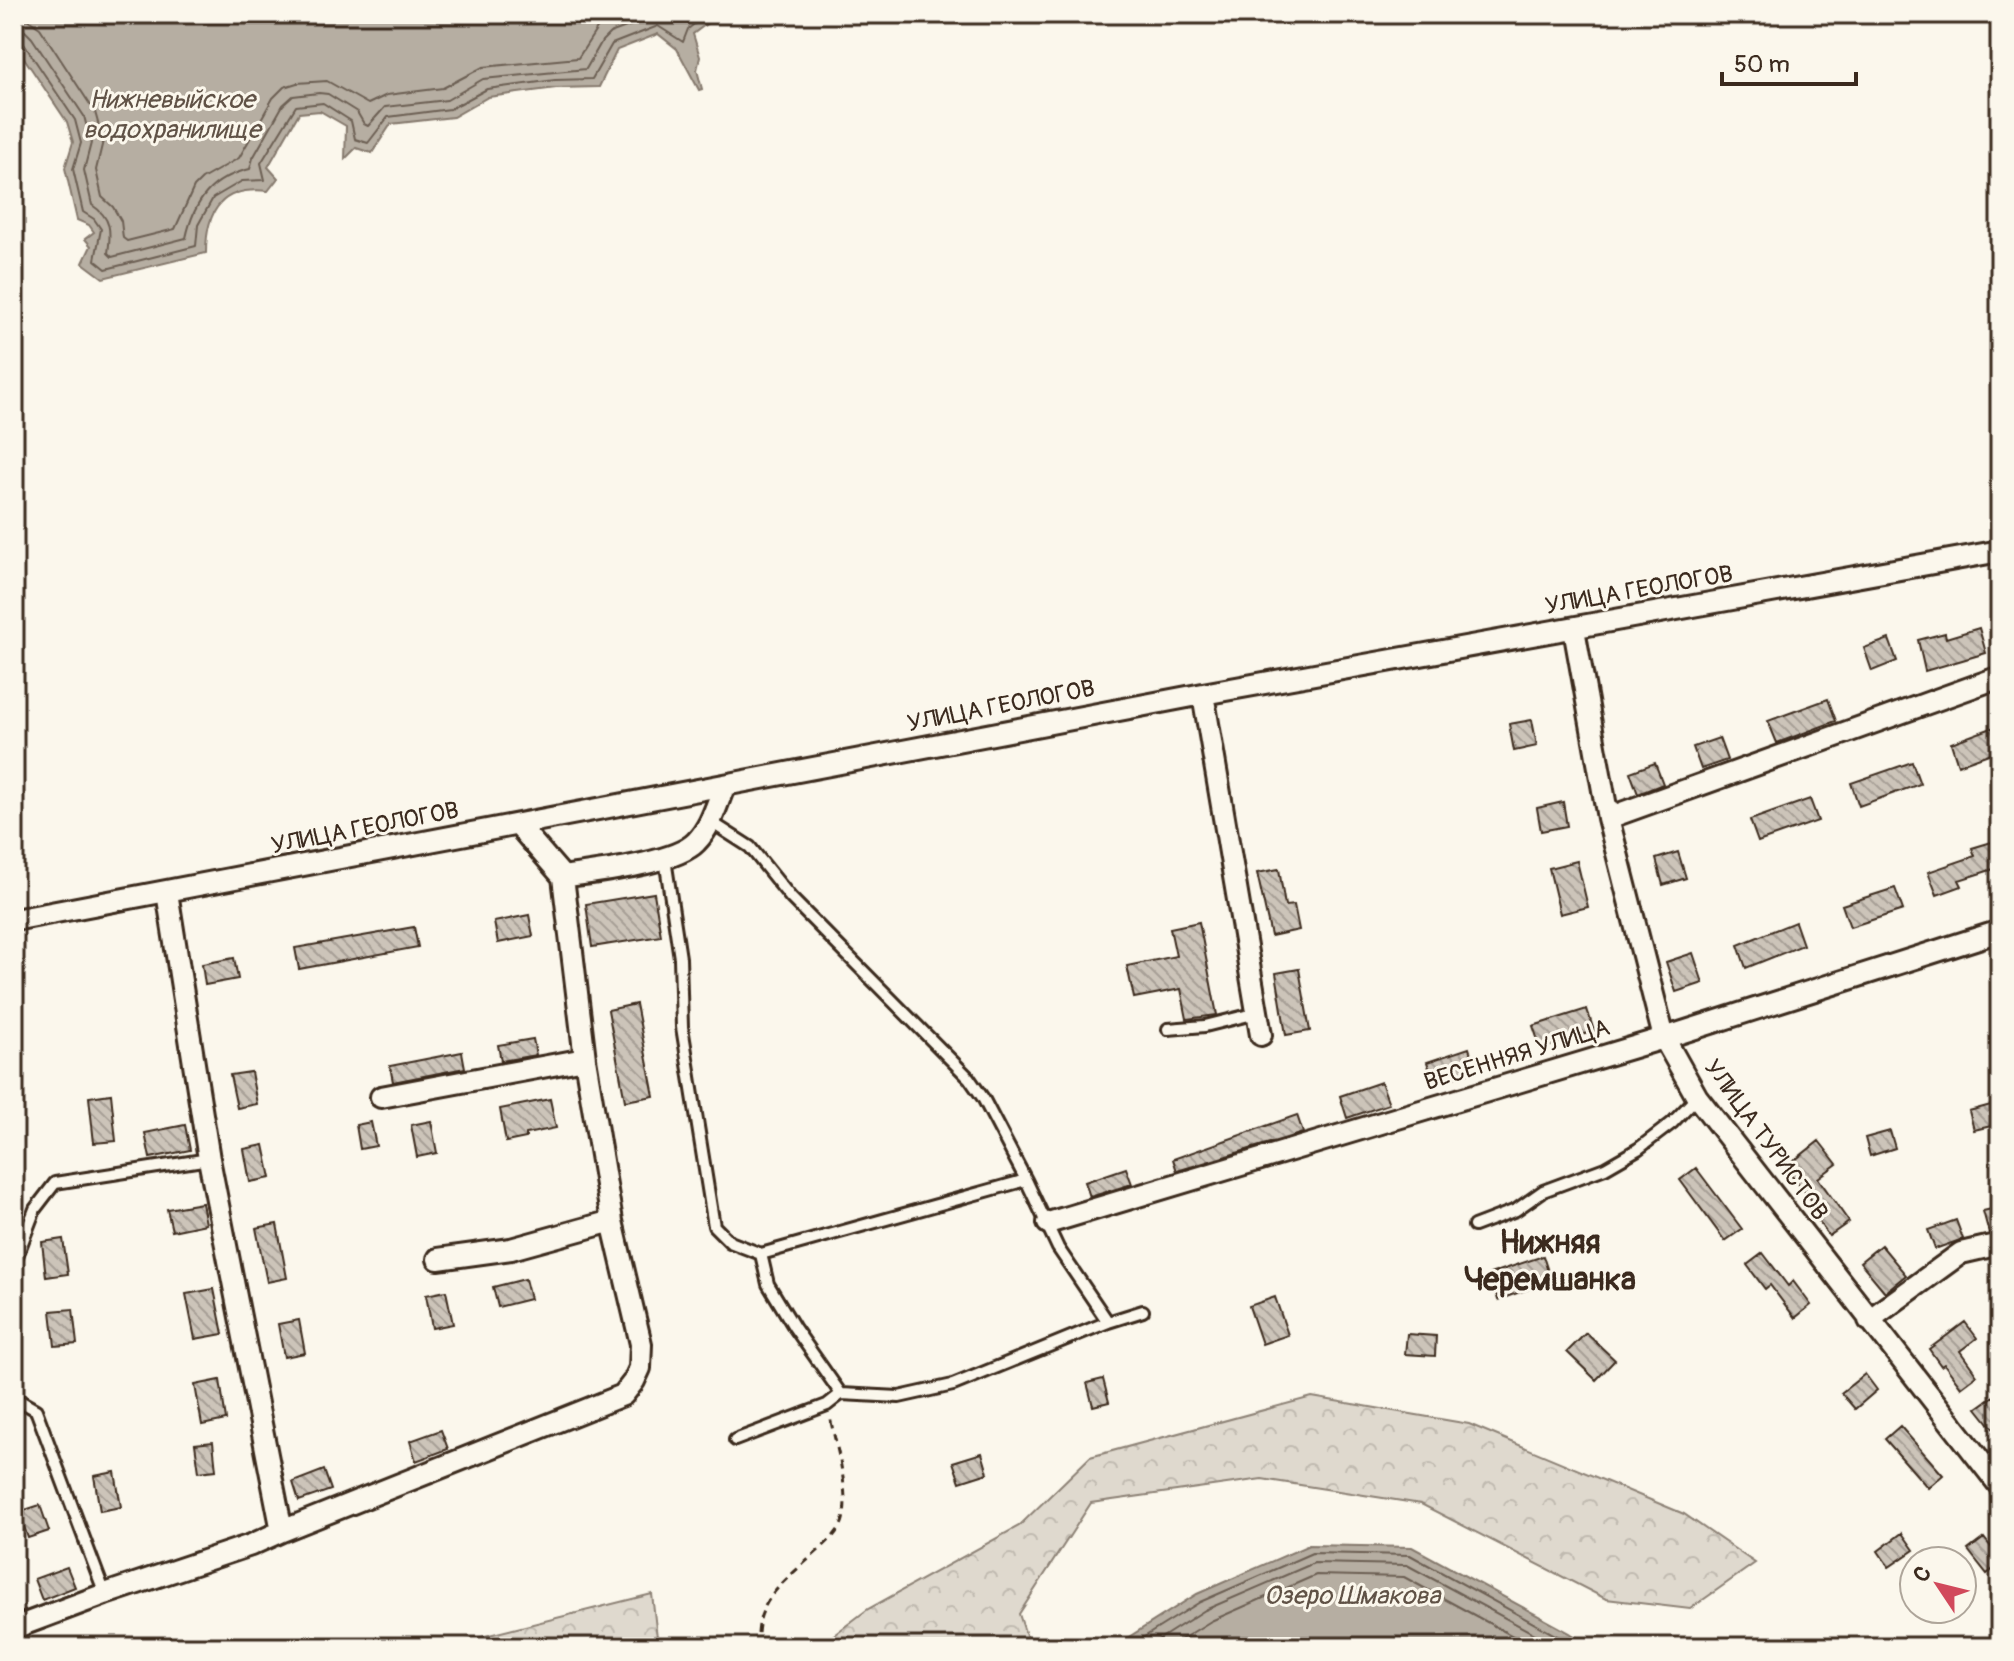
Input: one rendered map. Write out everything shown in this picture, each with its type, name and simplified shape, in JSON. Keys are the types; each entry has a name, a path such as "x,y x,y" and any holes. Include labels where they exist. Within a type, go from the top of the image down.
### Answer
{"street":[{"name":"УЛИЦА ГЕОЛОГОВ","path":"14,920 1203,694 2000,551"},
{"name":"УЛИЦА ТУРИСТОВ","path":"1574,629 1608,818 1664,1038 1697,1097 2000,1486"},
{"path":"1608,818 2000,677"},
{"path":"1203,694 1261,1035"},
{"path":"563,877 665,859 694,845 711,822 724,787"},
{"path":"14,1628 251,1545 623,1395 634,1381 640,1368 641,1344 612,1221 585,1059 563,877 518,825"},
{"path":"167,892 209,1159 282,1531"},
{"name":"ВЕСЕННЯЯ УЛИЦА","path":"1048,1223 1664,1038 2000,931"},
{"path":"381,1097 585,1059"},
{"path":"438,1259 511,1249 612,1221"},
{"path":"1869,1320 1961,1253 2000,1244"}],"lane":[{"path":"711,822 750,847 791,898 969,1078 983,1098 1026,1180 1058,1248 1108,1322"},
{"path":"665,859 680,958 682,1027 714,1226 730,1242 761,1254 1026,1180"},
{"path":"1168,1029 1205,1026 1257,1013"},
{"path":"1474,1226 1516,1210 1543,1191 1605,1168 1638,1149 1697,1097"},
{"path":"14,1264 35,1209 55,1183 209,1159"},
{"path":"761,1254 768,1284 841,1394"},
{"path":"735,1440 827,1405 841,1394 899,1397 953,1385 1108,1322 1143,1311"},
{"path":"14,1394 15,1398 36,1410 105,1594"}],"path":[{"path":"757,1647 762,1611 785,1578 824,1546 843,1522 844,1479 827,1405"}],"green space":[{"path":"1312,1397 1469,1424 1684,1514 1755,1563 1690,1609 1606,1599 1421,1504 1262,1479 1091,1503 1019,1614 1030,1647 818,1647 868,1609 1019,1526 1090,1457"},
{"path":"652,1594 658,1646 448,1647 453,1644"}],"water":[{"name":"Нижневыйское водохранилище","path":"14,14 749,14 713,19 693,34 700,57 697,70 702,89 699,90 677,49 658,34 617,50 599,87 556,88 488,97 453,117 391,124 372,153 356,148 345,159 346,126 320,111 299,113 268,167 278,178 268,191 239,192 220,204 209,224 206,253 103,278 83,263 91,246 85,239 94,232 89,225 77,220 65,168 73,142 67,122 14,43"},
{"name":"Озеро Шмакова","path":"1309,1545 1412,1547 1591,1647 1113,1647 1197,1594"}],"building":[{"path":"1979,628 1986,653 1925,671 1918,640 1945,633 1946,638"},
{"path":"1889,639 1897,661 1872,671 1864,648"},
{"path":"1828,699 1836,721 1777,743 1768,721"},
{"path":"1532,720 1537,746 1514,751 1509,724"},
{"path":"2000,725 2000,750 1958,765 1951,743"},
{"path":"1719,738 1727,760 1701,769 1693,747"},
{"path":"1912,762 1920,784 1859,806 1851,783"},
{"path":"1655,763 1663,784 1638,794 1630,772"},
{"path":"1810,799 1818,821 1758,842 1750,820"},
{"path":"1563,802 1567,826 1541,831 1537,808"},
{"path":"1995,841 2000,867 1959,880 1962,886 1937,895 1928,872 1975,856 1972,848"},
{"path":"1678,852 1686,878 1663,885 1656,859"},
{"path":"1577,861 1588,907 1560,914 1549,868"},
{"path":"1279,869 1285,906 1294,905 1299,930 1271,936 1257,873"},
{"path":"1895,888 1903,910 1850,927 1842,905"},
{"path":"654,893 661,936 592,947 586,904"},
{"path":"529,915 533,936 498,943 494,922"},
{"path":"1199,922 1217,1015 1187,1019 1181,989 1134,998 1127,966 1176,956 1170,928"},
{"path":"1795,922 1803,945 1746,968 1738,945"},
{"path":"414,927 418,947 299,969 295,948"},
{"path":"1693,953 1703,983 1676,992 1666,962"},
{"path":"234,958 238,979 205,985 202,964"},
{"path":"1299,969 1310,1031 1286,1035 1276,973"},
{"path":"636,1004 654,1096 625,1101 608,1010"},
{"path":"1587,1009 1594,1031 1541,1049 1533,1026"},
{"path":"533,1039 536,1055 501,1061 498,1045"},
{"path":"1469,1048 1476,1070 1435,1084 1427,1062"},
{"path":"462,1052 465,1068 393,1082 390,1066"},
{"path":"251,1072 257,1104 237,1108 230,1075"},
{"path":"1381,1082 1389,1104 1347,1118 1340,1096"},
{"path":"111,1094 116,1141 94,1143 89,1097"},
{"path":"550,1099 556,1128 506,1142 500,1109"},
{"path":"1998,1103 2000,1124 1974,1130 1969,1111"},
{"path":"1297,1115 1303,1133 1177,1171 1173,1159"},
{"path":"431,1121 437,1153 417,1157 411,1125"},
{"path":"371,1122 376,1146 360,1149 356,1125"},
{"path":"185,1125 190,1150 150,1158 145,1133"},
{"path":"1890,1131 1895,1148 1870,1156 1865,1138"},
{"path":"1819,1141 1837,1164 1818,1178 1849,1222 1829,1236 1808,1207 1814,1203 1785,1168"},
{"path":"264,1145 271,1178 250,1182 244,1149"},
{"path":"1126,1168 1132,1184 1090,1197 1085,1182"},
{"path":"1696,1168 1742,1229 1725,1241 1680,1180"},
{"path":"202,1203 206,1224 172,1231 167,1209"},
{"path":"2000,1207 2000,1231 1989,1233 1983,1211"},
{"path":"1956,1220 1963,1239 1935,1249 1928,1230"},
{"path":"277,1224 287,1278 267,1282 256,1228"},
{"path":"63,1239 68,1274 46,1277 42,1242"},
{"path":"1881,1245 1906,1275 1885,1292 1860,1262"},
{"path":"1763,1253 1788,1286 1793,1281 1811,1305 1795,1318 1770,1285 1765,1289 1747,1265"},
{"path":"1543,1256 1551,1281 1498,1300 1490,1274"},
{"path":"525,1279 530,1299 498,1307 493,1287"},
{"path":"214,1289 223,1334 195,1339 186,1294"},
{"path":"446,1291 453,1324 432,1328 426,1295"},
{"path":"1275,1297 1288,1335 1262,1344 1249,1306"},
{"path":"73,1309 77,1344 55,1346 51,1311"},
{"path":"299,1320 305,1353 284,1357 278,1324"},
{"path":"1965,1322 1977,1338 1960,1351 1977,1375 1961,1387 1929,1349"},
{"path":"1586,1333 1615,1360 1596,1380 1567,1352"},
{"path":"1407,1334 1436,1336 1435,1356 1405,1354"},
{"path":"1865,1374 1877,1390 1855,1409 1841,1393"},
{"path":"1103,1379 1109,1402 1093,1406 1087,1383"},
{"path":"220,1380 226,1420 202,1425 195,1385"},
{"path":"1994,1396 2000,1404 2000,1437 1977,1408"},
{"path":"1900,1426 1943,1475 1928,1488 1885,1439"},
{"path":"441,1430 448,1449 416,1461 410,1441"},
{"path":"213,1442 216,1470 199,1472 195,1444"},
{"path":"982,1453 988,1473 960,1482 953,1462"},
{"path":"324,1470 331,1490 299,1501 293,1482"},
{"path":"115,1472 121,1507 100,1511 94,1476"},
{"path":"40,1505 49,1531 28,1538 19,1512"},
{"path":"1902,1533 1910,1545 1898,1545 1898,1561 1889,1567 1878,1551"},
{"path":"1984,1538 2000,1558 2000,1564 1987,1574 1978,1563 1978,1545 1975,1545"},
{"path":"67,1567 75,1587 42,1600 34,1579"}],"district":[{"name":"Нижняя Черемшанка","path":"1550,1262"}]}
